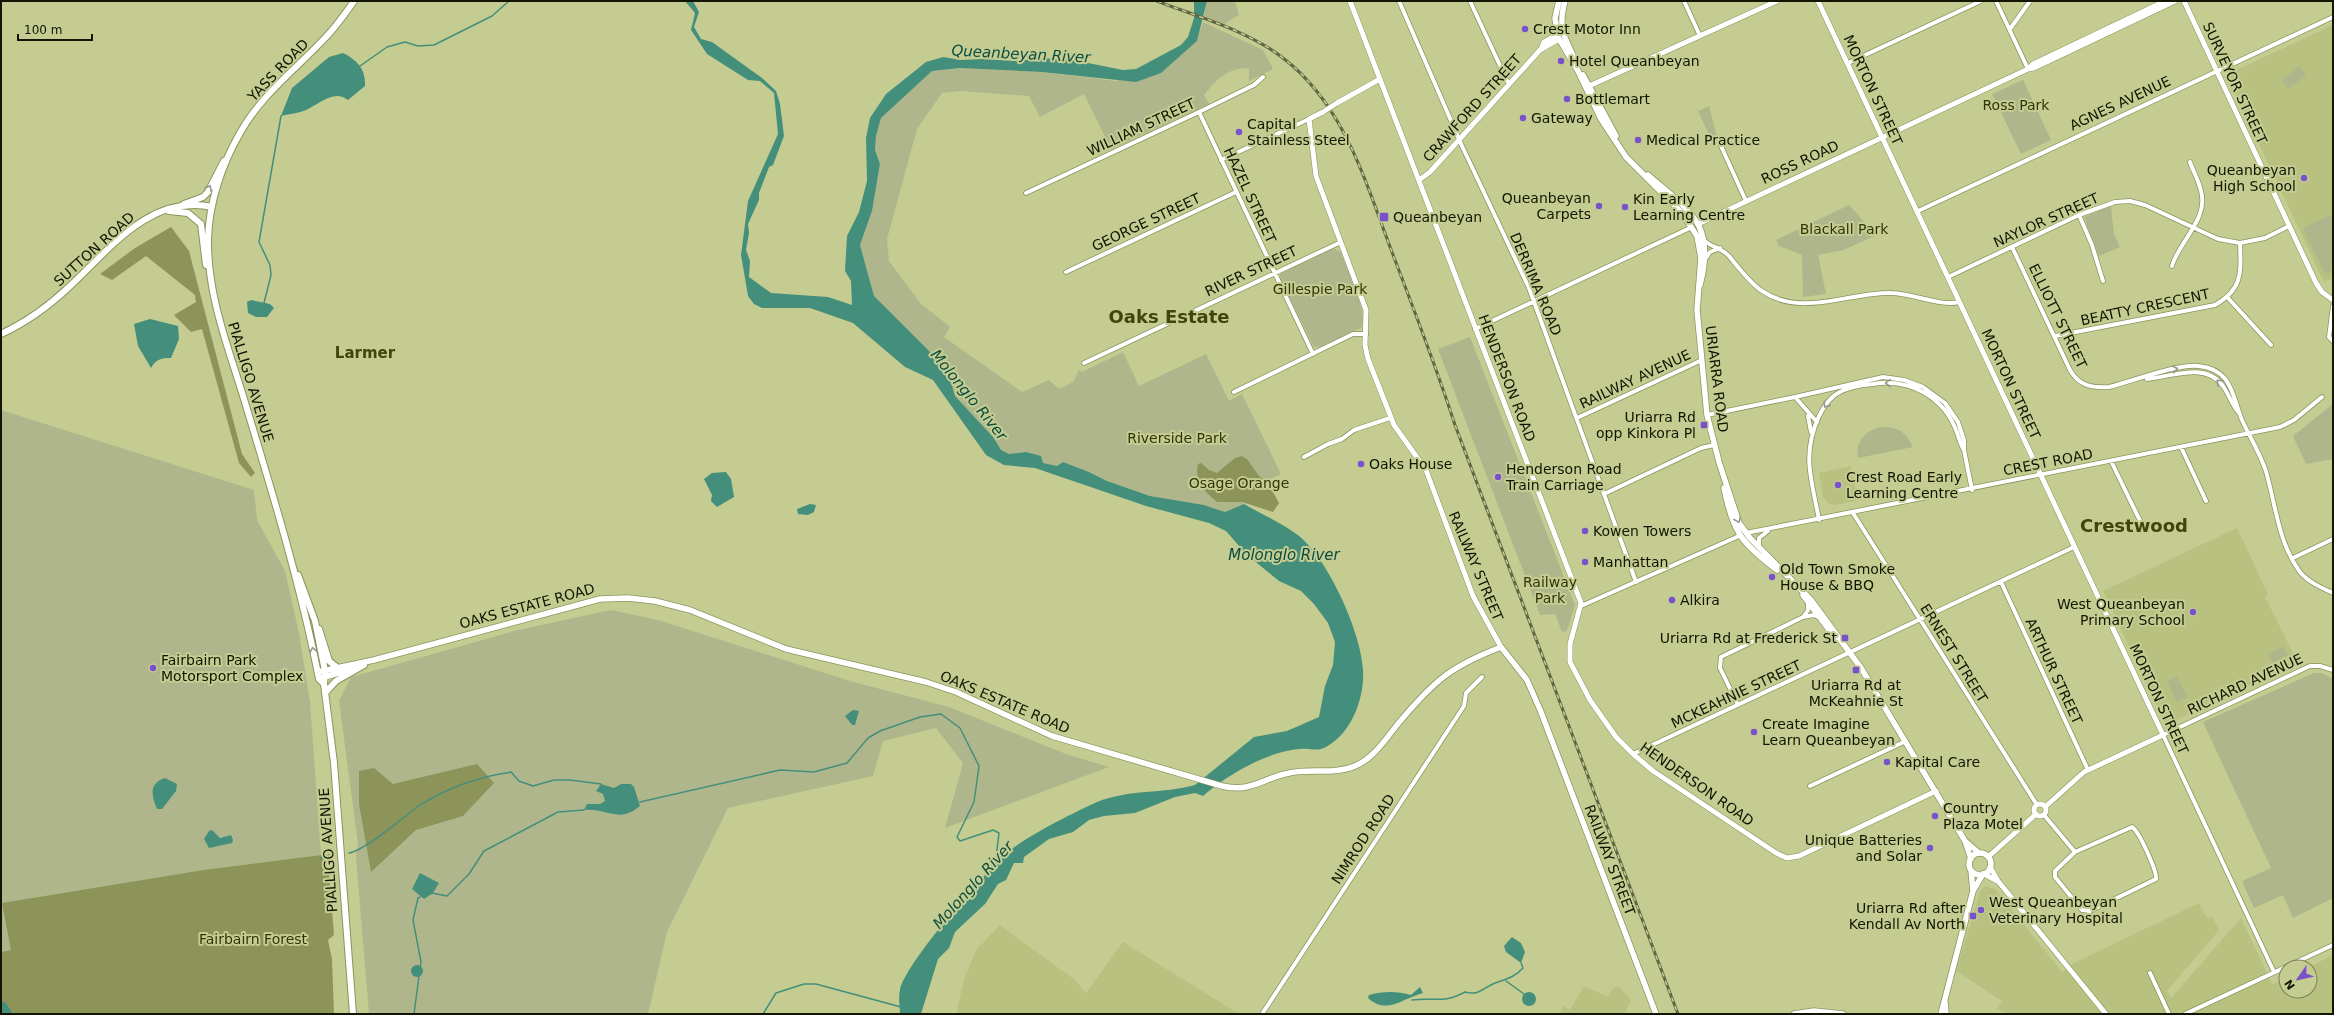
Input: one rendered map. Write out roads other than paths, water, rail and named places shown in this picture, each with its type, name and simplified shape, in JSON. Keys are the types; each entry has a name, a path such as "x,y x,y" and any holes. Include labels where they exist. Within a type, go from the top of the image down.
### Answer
{"main road":[{"name":"YASS ROAD","path":"212,207 223,169 243,127 263,99 325,38 354,1"},
{"path":"1559,36 1561,18 1566,1"},
{"path":"1559,2 1555,18 1559,36 1592,85 1590,94"},
{"name":"URIARRA ROAD","path":"1559,36 1622,153 1682,213 1692,227 1698,240 1701,255 1697,299 1707,415 1714,445 1738,520 1746,534 1786,577"},
{"name":"URIARRA ROAD","path":"1590,94 1628,154 1687,210 1698,224 1704,240 1706,258 1697,299"},
{"path":"177,207 203,198 232,150"},
{"name":"SUTTON ROAD","path":"1,334 41,310 70,286 126,233 146,218 162,211 177,207 212,207"},
{"name":"PIALLIGO AVENUE","path":"212,207 208,238 211,282 217,309 291,560 323,680 334,763 353,1014"},
{"path":"162,211 188,213 201,224 204,258 211,282"},
{"name":"ROSS ROAD","path":"1692,227 1698,224"},
{"name":"URIARRA ROAD","path":"1719,462 1730,517 1739,536 1811,600 1867,676 1965,841 1970,859"},
{"name":"CREST ROAD","path":"1739,536 1746,534"},
{"name":"PIALLIGO AVENUE","path":"291,560 304,587 314,621 321,671"},
{"name":"URIARRA ROAD","path":"1798,588 1818,617 1847,650"},
{"name":"OAKS ESTATE ROAD","path":"321,671 367,663 600,599 628,598 655,601 690,610 786,649 941,687 1052,736 1222,786 1246,788 1296,771 1340,770 1356,766 1371,756 1441,678 1465,661 1501,647"},
{"path":"314,621 320,631 329,661 338,668"},
{"name":"RAILWAY STREET","path":"1501,647 1527,680 1541,712 1656,1014"},
{"path":"325,693 336,681 367,663"},
{"name":"OAKS ESTATE ROAD","path":"323,680 367,663"},
{"name":"URIARRA ROAD","path":"1965,841 1979,853"},
{"path":"1945,1014 1945,995 1973,891 1983,874 1990,867 1988,857 1979,853 1970,859 1969,865 1971,870 1973,891"},
{"path":"1971,870 1976,874 1983,874"},
{"path":"1794,1014 1814,1011 1844,1014"}],"street":[{"name":"HENDERSON ROAD","path":"1350,1 1581,606 1570,644 1572,668 1598,713 1633,754 1664,779 1776,853 1791,858 1936,791"},
{"name":"DERRIMA ROAD","path":"1399,1 1459,140 1534,301 1636,582"},
{"path":"1470,1 1510,85"},
{"path":"1684,1 1700,36"},
{"path":"1592,85 1776,1"},
{"name":"MORTON STREET","path":"1818,1 2274,972"},
{"path":"1848,64 1981,1"},
{"path":"1996,1 2028,69"},
{"path":"2010,29 2030,1"},
{"name":"ROSS ROAD","path":"2028,69 2033,64 2165,1"},
{"name":"ROSS ROAD","path":"1698,224 2176,1"},
{"name":"SURVEYOR STREET","path":"2184,1 2319,289 2333,300"},
{"name":"AGNES AVENUE","path":"1918,212 2217,70 2333,17"},
{"name":"CRAWFORD STREET","path":"1419,180 1430,172 1510,85 1540,50 1544,42 1559,36"},
{"name":"WILLIAM STREET","path":"1026,193 1199,112 1254,85 1263,77"},
{"path":"1221,160 1323,112 1380,79"},
{"name":"HAZEL STREET","path":"1199,112 1313,354"},
{"name":"RAILWAY STREET","path":"1309,119 1316,176 1366,310 1366,353 1390,418 1397,430 1422,462 1473,596 1501,647"},
{"path":"1721,146 1746,201"},
{"path":"2172,266 2175,255 2192,228 2199,220 2203,205 2202,191 2190,162"},
{"name":"GEORGE STREET","path":"1066,272 1236,192"},
{"name":"NAYLOR STREET","path":"1948,277 2079,215 2115,202 2130,201 2145,205 2218,239 2240,243 2265,238 2289,226"},
{"path":"2079,215 2092,245 2103,281"},
{"name":"ROSS ROAD","path":"1475,329 1692,227"},
{"path":"1704,240 1721,249 1759,289 1773,297 1793,303 1806,305 1866,294 1890,292 1912,294 1946,303 1959,302"},
{"name":"RIVER STREET","path":"1084,363 1274,272 1341,242"},
{"name":"BEATTY CRESCENT","path":"2055,336 2215,305 2228,298 2237,287 2240,270 2240,243"},
{"name":"ELLIOTT STREET","path":"2012,247 2073,376 2088,387 2110,387 2188,366 2211,369 2222,376 2230,386 2240,415 2267,474 2279,530 2293,558 2304,577 2333,593"},
{"path":"1706,258 1711,251 1721,249"},
{"path":"2228,298 2271,345"},
{"path":"2333,306 2328,332 2329,337 2333,341"},
{"path":"1234,392 1353,334 1366,334"},
{"name":"RAILWAY AVENUE","path":"1577,418 1702,360"},
{"path":"1707,415 1827,391 1851,383 1888,377 1904,380 1923,387 1936,395 1953,413 1962,432 1972,490"},
{"path":"1827,391 1839,392 1882,383 1902,384 1915,388 1930,397 1943,409 1954,426 1964,450"},
{"path":"1811,434 1826,404 1839,392"},
{"path":"1795,397 1817,422"},
{"name":"CREST ROAD","path":"1746,534 1972,490 2286,425 2322,397"},
{"path":"1805,410 1811,425 1809,464 1819,520"},
{"path":"1304,457 1328,444 1342,439 1354,430 1390,418"},
{"path":"1604,494 1703,448 1714,445"},
{"path":"2182,447 2206,501"},
{"path":"2112,461 2145,531"},
{"name":"ERNEST STREET","path":"1853,513 2037,805"},
{"path":"1760,548 1759,538 1770,529"},
{"name":"CREST ROAD","path":"1581,606 1739,536"},
{"path":"2293,558 2333,539"},
{"name":"MCKEAHNIE STREET","path":"1633,754 1738,705 1847,650 1920,620 2074,547"},
{"name":"ARTHUR STREET","path":"2001,582 2088,770"},
{"path":"1804,617 1808,610 1808,603"},
{"path":"1738,705 1720,668 1720,660 1724,654 1804,617 1814,615 1818,617"},
{"name":"RICHARD AVENUE","path":"2045,807 2088,770 2310,666 2320,666 2333,670"},
{"name":"NIMROD ROAD","path":"1262,1014 1464,706 1466,693 1482,677"},
{"path":"1810,786 1906,740"},
{"path":"2036,814 2034,810 2037,805 2045,807 2044,815 2075,852"},
{"path":"2036,814 2041,816 2044,815"},
{"path":"1988,857 2036,814"},
{"path":"2132,827 2138,834 2156,877 2153,882 2090,911 2084,912 2054,874 2056,869 2075,852 2132,827"},
{"path":"1990,867 1998,882 2106,1014"},
{"path":"1983,874 1998,882"},
{"path":"2185,1014 2333,945"},
{"path":"2150,973 2169,1014"}],"water":[{"name":"Molonglo River","path":"685,1 693,1 699,12 694,27 701,39 712,42 762,78 776,91 780,104 784,136 773,165 769,167 759,193 759,200 748,224 749,233 746,250 750,261 749,277 771,293 828,297 852,305 851,281 845,271 847,236 859,212 867,181 866,138 870,118 886,94 926,62 943,57 961,60 982,59 1015,61 1042,58 1078,61 1123,70 1136,69 1181,45 1188,37 1194,18 1194,1 1207,1 1197,41 1161,73 1136,82 1042,72 960,68 932,71 881,118 876,136 875,150 880,164 872,211 860,245 874,296 929,351 950,379 955,396 993,437 1001,450 1009,454 1026,452 1041,456 1043,463 1057,466 1063,462 1107,481 1150,496 1204,505 1225,512 1244,504 1279,523 1299,536 1321,561 1341,597 1350,617 1361,654 1363,669 1362,691 1355,713 1350,724 1343,733 1326,747 1313,750 1303,749 1288,751 1262,759 1236,772 1203,796 1195,793 1175,797 1135,813 1104,816 1089,820 1073,832 1049,839 1024,857 1023,863 1014,863 1006,880 998,884 985,904 955,932 949,948 938,959 921,1014 900,1014 899,993 905,978 915,961 947,919 982,878 1008,852 1038,832 1097,802 1121,795 1171,790 1195,785 1254,737 1287,731 1319,717 1325,686 1333,665 1335,642 1328,623 1314,604 1301,591 1279,581 1246,554 1226,531 1209,523 1146,506 1035,468 1004,465 986,455 933,380 905,367 853,323 810,308 762,308 754,304 748,296 741,255 748,201 778,134 774,93 760,81 748,80 707,54 691,30 695,13"},
{"path":"343,53 360,66 364,75 365,86 348,100 338,96 332,97 303,111 281,116 292,88 329,57"},
{"path":"251,300 270,304 274,308 267,317 256,317 248,313 247,302"},
{"path":"150,319 178,326 179,339 171,358 159,360 151,368 138,346 134,324"},
{"path":"726,472 731,479 734,497 717,507 711,501 712,495 704,479 712,473"},
{"path":"810,504 816,505 814,512 808,515 798,514 797,509"},
{"path":"853,710 859,711 855,725 852,725 845,716"},
{"path":"165,778 177,784 176,791 162,809 157,809 153,799 154,786 160,780"},
{"path":"601,784 614,788 621,784 631,784 634,787 640,806 625,814 619,815 600,811 584,810 587,804 600,804 605,801 603,794 596,791"},
{"path":"212,830 220,838 231,835 233,840 232,843 209,848 204,839 209,831"},
{"path":"420,873 439,883 433,893 424,899 412,889"},
{"path":"1512,937 1521,943 1525,952 1521,963 1506,952 1504,946"},
{"path":"415,965 419,965 423,971 419,977 415,977 411,973 411,969"},
{"path":"1420,987 1423,993 1394,1004 1382,1005 1375,1003 1368,998 1369,995 1385,992 1411,995"},
{"path":"1529,992 1534,994 1536,999 1534,1004 1529,1006 1524,1004 1522,999 1524,994"},
{"path":"1,1002 5,1002 13,1014 1,1014"}],"waterway":[{"path":"360,66 387,47 405,42 418,46 434,45 492,16 509,1"},
{"path":"264,303 271,275 270,265 259,242 281,116"},
{"name":"Molonglo River","path":"640,802 780,770 814,772 847,763 868,738 880,731 920,717 941,714 960,728 979,766 974,802 957,837 960,841 993,830 999,833 995,866"},
{"path":"349,853 364,847 428,800 450,789 475,780 511,772 519,781 533,786 554,780 570,780 601,784"},
{"path":"432,893 447,896 469,874 484,851 558,812 584,810"},
{"path":"320,858 329,855"},
{"path":"420,897 418,898 413,920 421,962 420,969"},
{"path":"1412,1000 1445,999 1465,992 1474,993 1481,991 1516,974 1523,968 1521,963"},
{"path":"414,1014 419,976"},
{"path":"1506,981 1524,994"},
{"path":"763,1014 776,993 804,984 816,984 901,1007"}],"railway":[{"path":"1157,1 1222,25 1269,48 1283,58 1305,78 1324,100 1339,124 1352,150 1375,205 1434,363 1455,425 1678,1014"}],"place":[{"name":"Crest Motor Inn","path":"1525,29"},
{"name":"Hotel Queanbeyan","path":"1561,61"},
{"name":"Bottlemart","path":"1567,99"},
{"name":"Gateway","path":"1523,118"},
{"name":"Capital Stainless Steel","path":"1239,132"},
{"name":"Medical Practice","path":"1638,140"},
{"name":"Queanbeyan High School","path":"2304,178"},
{"name":"Queanbeyan Carpets","path":"1599,206"},
{"name":"Kin Early Learning Centre","path":"1625,207"},
{"name":"Queanbeyan","path":"1384,217"},
{"name":"Uriarra Rd opp Kinkora Pl","path":"1704,425"},
{"name":"Oaks House","path":"1361,464"},
{"name":"Henderson Road Train Carriage","path":"1498,477"},
{"name":"Crest Road Early Learning Centre","path":"1838,485"},
{"name":"Kowen Towers","path":"1585,531"},
{"name":"Manhattan","path":"1585,562"},
{"name":"Old Town Smoke House & BBQ","path":"1772,577"},
{"name":"Alkira","path":"1672,600"},
{"name":"West Queanbeyan Primary School","path":"2193,612"},
{"name":"Uriarra Rd at Frederick St","path":"1845,638"},
{"name":"Fairbairn Park Motorsport Complex","path":"153,668"},
{"name":"Uriarra Rd at McKeahnie St","path":"1856,670"},
{"name":"Create Imagine Learn Queanbeyan","path":"1754,732"},
{"name":"Kapital Care","path":"1887,762"},
{"name":"Country Plaza Motel","path":"1935,816"},
{"name":"Unique Batteries and Solar","path":"1930,848"},
{"name":"West Queanbeyan Veterinary Hospital","path":"1981,910"},
{"name":"Uriarra Rd after Kendall Av North","path":"1973,916"}],"district":[{"name":"Oaks Estate","path":"1169,317"},
{"name":"Larmer","path":"365,353"},
{"name":"Crestwood","path":"2134,526"}],"water label":[{"name":"Queanbeyan River","path":"1021,54"}],"park label":[{"name":"Ross Park","path":"2016,105"},
{"name":"Blackall Park","path":"1844,229"},
{"name":"Gillespie Park","path":"1320,289"},
{"name":"Riverside Park","path":"1177,438"},
{"name":"Osage Orange","path":"1239,483"},
{"name":"Railway Park","path":"1550,590"},
{"name":"Fairbairn Forest","path":"253,939"}]}
